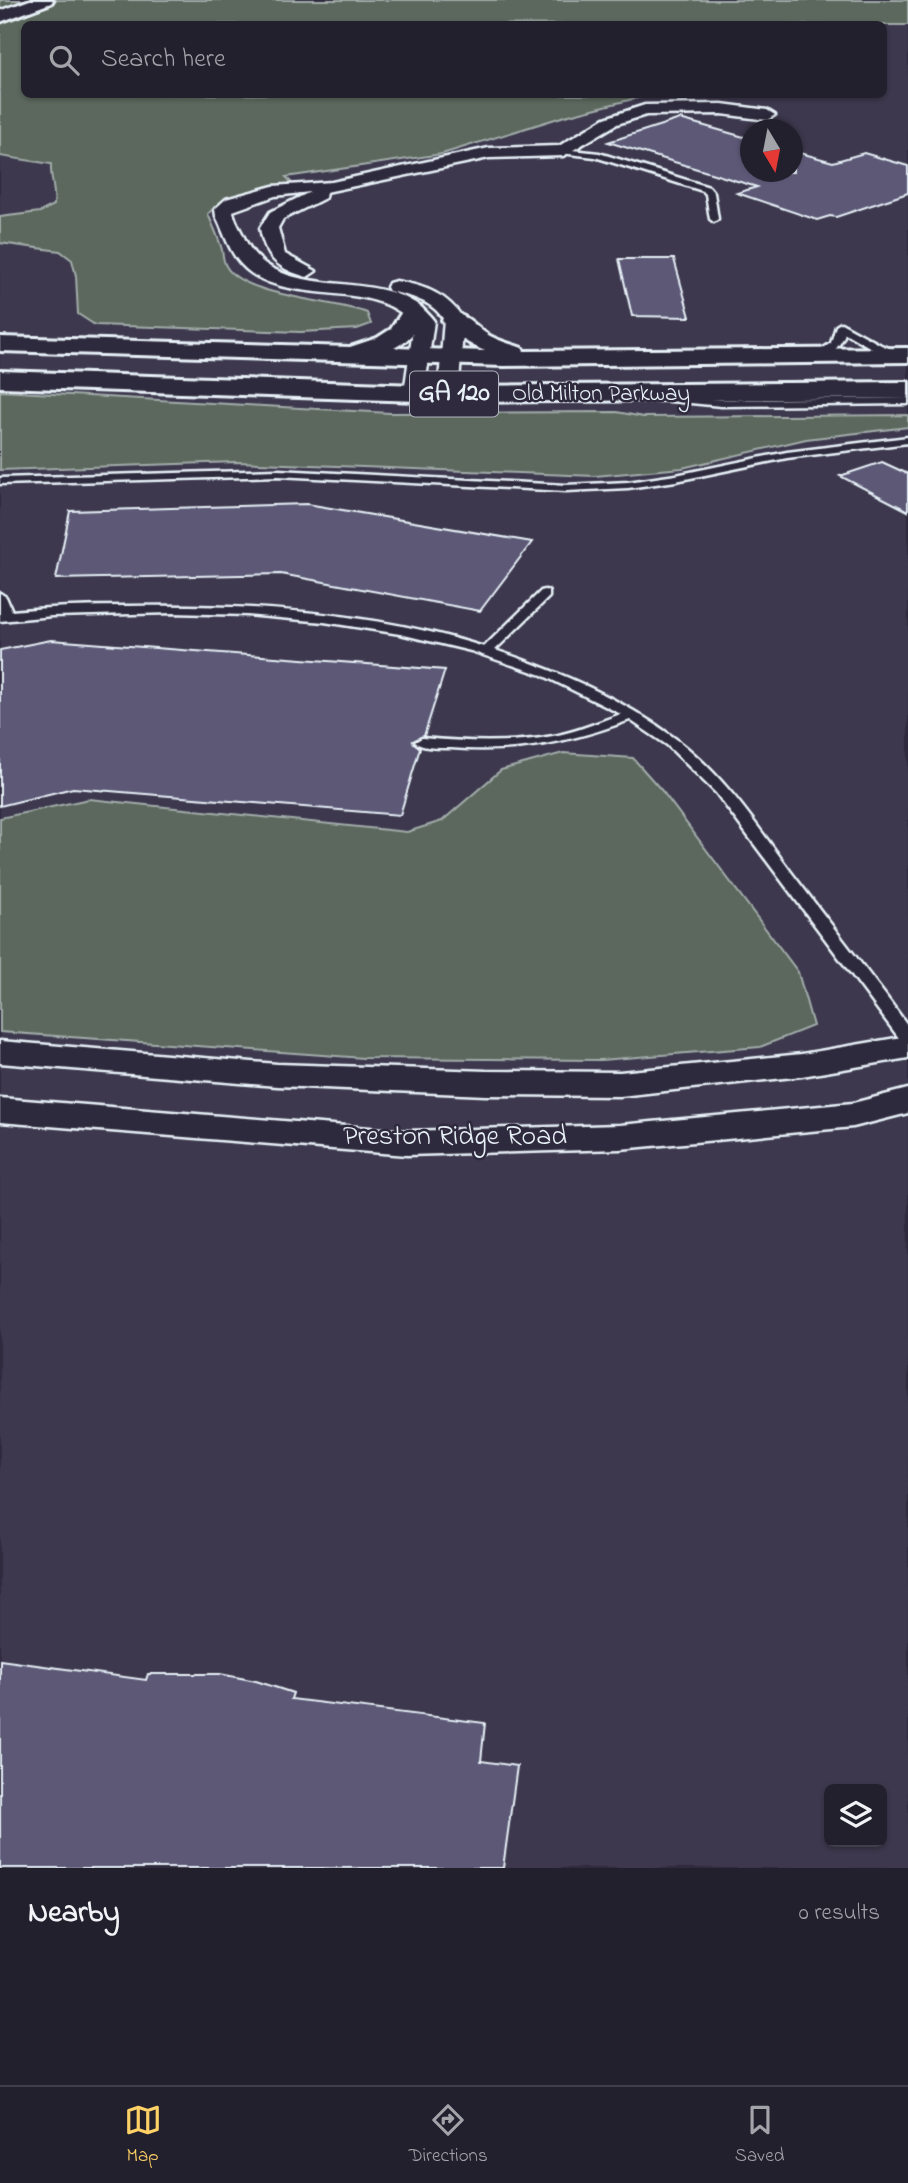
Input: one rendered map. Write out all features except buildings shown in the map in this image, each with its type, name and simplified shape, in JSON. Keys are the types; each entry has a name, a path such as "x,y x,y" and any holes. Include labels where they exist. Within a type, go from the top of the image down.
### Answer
{"main road":[{"path":"0,3 8,0"},
{"path":"0,16 45,0"},
{"path":"326,356 387,343 405,331 414,312"},
{"path":"454,320 474,337 492,347 550,359"},
{"name":"Old Milton Parkway","path":"0,344 326,356 417,374 627,394 908,390"},
{"name":"Old Milton Parkway","path":"449,377 550,359 906,355"},
{"path":"417,374 436,366 449,377 620,374 720,368 779,358"},
{"name":"Old Milton Parkway","path":"0,379 43,381 417,374"}],"street":[{"path":"417,374 425,321 396,301 275,276 251,264 225,216 224,209 232,203 248,198 302,187 332,187 489,153 564,151 611,121 645,110 722,109 767,116"},
{"path":"332,187 275,216 269,228 275,256 286,265 416,292 440,303 454,320 449,377"},
{"name":"Preston Ridge Road","path":"0,1052 276,1074 486,1083 620,1084 802,1065 908,1047"},
{"name":"Preston Ridge Road","path":"0,1110 407,1143 620,1137 853,1115 908,1101"}],"lane":[{"path":"564,151 596,155 706,189 710,193 714,219"},
{"path":"627,394 721,403 908,401"},
{"path":"0,481 278,473 566,488 664,480 787,455 908,440"},
{"path":"485,653 545,594"},
{"path":"0,597 4,616 143,608 269,612 381,626 543,670 614,703 673,743 727,797 908,1038"},
{"path":"422,742 477,746 527,743 571,735 632,715"}],"shaded area":[{"path":"908,25 908,1868 0,1868 0,156 267,180 442,154 565,116 637,98 887,98 887,27"}],"green space":[{"path":"0,0 908,0 908,25 887,25 887,21 21,21 21,98 637,98 565,116 442,154 286,177 293,184 235,195 208,214 225,264 235,276 269,291 367,313 371,324 357,329 301,332 95,325 78,314 76,276 72,260 60,251 0,243 0,217 40,212 54,205 54,200 51,164 0,156"},
{"path":"0,391 390,413 617,412 643,417 908,415 908,427 806,439 682,468 595,476 236,462 0,470"},
{"path":"563,753 633,758 663,792 798,972 813,1026 760,1047 601,1060 364,1058 0,1032 0,818 89,799 407,832 442,821 501,770"}]}
